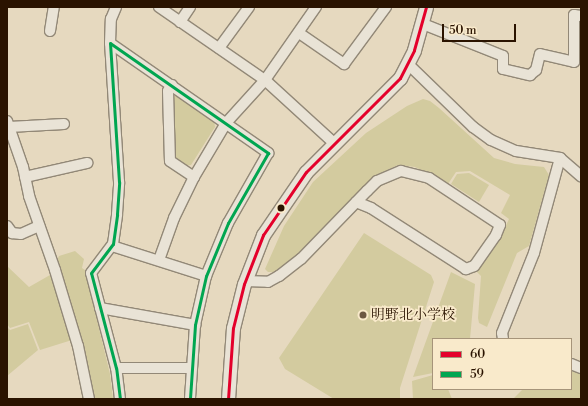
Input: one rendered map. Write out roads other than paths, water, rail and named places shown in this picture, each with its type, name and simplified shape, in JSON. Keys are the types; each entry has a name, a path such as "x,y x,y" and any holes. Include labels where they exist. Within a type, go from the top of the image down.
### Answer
{"street":[{"path":"50,31 54,7"},
{"path":"116,7 111,19 110,44 119,182 112,246 91,273 116,368 120,399"},
{"path":"159,7 265,80 334,143"},
{"path":"180,22 190,7"},
{"path":"219,48 249,7"},
{"path":"159,260 174,218 194,177 226,123 265,80 316,7"},
{"path":"299,33 344,64 386,7"},
{"path":"228,399 233,328 245,281 263,235 275,214 306,172 334,143 351,129 390,88 408,64 423,24 426,7"},
{"path":"423,24 503,56 503,69 530,75 536,70 540,54 574,62 574,15 581,16"},
{"path":"110,44 172,85 268,153 228,223 206,276 195,325 190,399"},
{"path":"408,64 473,127 491,140 516,151 560,158 581,176"},
{"path":"172,85 168,91 170,161 194,177"},
{"path":"64,124 8,124 25,177 38,226 55,270 78,346 90,399"},
{"path":"503,338 502,333 534,253 560,158"},
{"path":"25,177 87,163"},
{"path":"245,281 268,282 279,276 301,259 356,202 377,181 401,171 429,178 500,225 496,235 474,266 466,269 371,208 356,202"},
{"path":"7,226 12,233 20,234 38,226"},
{"path":"112,246 206,276"},
{"path":"100,308 195,325"},
{"path":"116,368 191,368"}],"place":[{"name":"明野北小学校","path":"363,315"}]}
